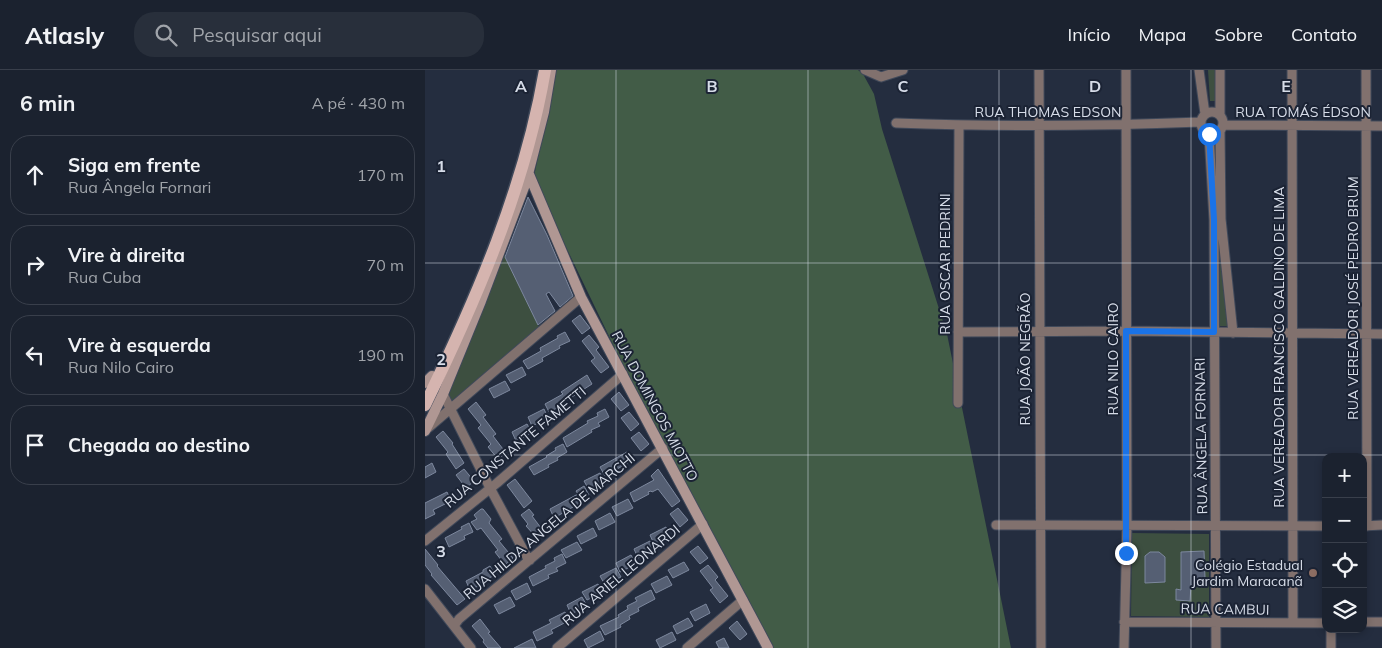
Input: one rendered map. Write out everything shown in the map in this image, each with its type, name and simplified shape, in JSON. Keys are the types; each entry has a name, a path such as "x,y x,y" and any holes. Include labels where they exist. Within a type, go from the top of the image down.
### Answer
{"main road":[{"path":"425,390 428,379 472,285 503,207 531,109 538,70"},
{"path":"528,172 545,70"},
{"path":"425,405 510,209 539,110"}],"street":[{"path":"425,430 443,394 481,301 528,172 544,112 551,70"},
{"path":"865,70 881,77 903,70"},
{"name":"RUA JOÃO NEGRÃO","path":"1039,70 1041,648"},
{"name":"RUA NILO CAIRO","path":"1124,648 1127,526 1126,70"},
{"path":"1199,70 1203,130 1209,134 1213,134 1221,128 1223,121 1220,115 1219,70"},
{"name":"RUA VEREADOR FRANCISCO GALDINO DE LIMA","path":"1292,70 1293,623"},
{"name":"RUA VEREADOR JOSÉ PEDRO BRUM","path":"1365,498 1366,70"},
{"path":"1203,118 1214,112 1220,115"},
{"name":"RUA THOMAS EDSON","path":"896,123 959,126 1126,125 1203,118"},
{"name":"RUA OSCAR PEDRINI","path":"958,403 959,126"},
{"name":"RUA TOMÁS ÉDSON","path":"1221,128 1382,126"},
{"name":"RUA ÂNGELA FORNARI","path":"1216,648 1214,332 1221,128"},
{"name":"RUA ÂNGELA FORNARI","path":"1209,134 1217,220 1233,333"},
{"name":"RUA DOMINGOS MIOTTO","path":"528,172 581,296 768,648"},
{"path":"425,430 581,296"},
{"path":"959,332 1126,331 1382,334"},
{"name":"RUA CONSTANTE FAMETTI","path":"425,541 623,374"},
{"path":"443,394 490,488 527,558 530,560"},
{"name":"RUA HILDA ANGELA DE MARCHI","path":"454,626 459,619 663,448"},
{"name":"RUA ARIEL LEONARDI","path":"557,648 703,524"},
{"path":"996,525 1322,526"},
{"path":"1367,526 1382,525"},
{"path":"425,589 471,648"},
{"path":"687,648 743,600"},
{"name":"RUA CAMBUI","path":"1124,622 1322,622"},
{"path":"1367,622 1382,622"},
{"path":"1331,633 1331,648"}],"green space":[{"path":"555,70 858,70 863,74 874,94 882,129 947,334 1011,648 769,648 663,448 537,187 534,176"},
{"path":"1208,70 1218,70 1219,101 1210,101"},
{"path":"502,250 539,327 452,401 446,392"},
{"path":"1220,253 1230,326 1219,326"},
{"path":"1132,533 1209,534 1209,617 1131,616"}],"building":[{"path":"528,197 547,235 573,296 560,307 549,292 546,294 555,311 538,325 505,257"},
{"path":"580,315 590,328 582,334 572,321"},
{"path":"565,332 570,341 559,346 560,348 542,358 543,361 528,369 523,361 541,351 540,348"},
{"path":"589,335 599,347 596,350 609,367 601,373 591,361 595,358 582,341"},
{"path":"522,367 526,375 511,383 506,375"},
{"path":"587,375 592,384 564,402 565,404 549,412 545,404 563,394 561,392"},
{"path":"505,381 510,390 494,398 489,389"},
{"path":"619,392 629,405 621,411 611,399"},
{"path":"476,402 486,415 483,417 496,434 493,436 506,453 498,459 488,447 491,444 478,428 481,425 468,409"},
{"path":"544,409 548,418 532,426 528,417"},
{"path":"605,409 609,417 598,423 600,426 567,447 563,438 588,423 587,421 598,416 597,413"},
{"path":"629,412 639,424 631,431 621,418"},
{"path":"527,424 532,433 516,441 512,432"},
{"path":"443,431 453,443 464,463 456,469 446,454 448,452 436,437"},
{"path":"639,432 649,444 641,451 631,438"},
{"path":"563,444 567,452 557,458 558,460 548,465 549,467 534,475 529,467 547,457 556,450 555,448"},
{"path":"627,452 631,461 605,476 600,467"},
{"path":"432,463 436,472 425,478 425,467"},
{"path":"464,469 474,481 466,488 456,475"},
{"path":"658,469 680,501 672,507 658,489 648,492 649,494 634,502 630,493 654,480 651,476"},
{"path":"600,473 604,482 589,490 584,481"},
{"path":"515,479 532,501 524,508 507,485"},
{"path":"584,486 589,495 579,500 580,503 554,518 550,509 578,494 576,491"},
{"path":"447,492 451,501 433,510 435,514 425,519 425,503"},
{"path":"628,499 633,508 617,516 612,507"},
{"path":"678,508 688,520 680,527 670,514"},
{"path":"481,509 491,519 489,523 502,539 499,541 513,558 505,565 495,552 498,550 481,528 477,530 471,522 477,519 474,515"},
{"path":"529,509 544,532 537,538 526,526 528,524 521,515"},
{"path":"610,513 615,522 599,530 595,521"},
{"path":"469,523 473,532 464,536 465,539 449,547 445,538"},
{"path":"666,527 670,536 654,544 650,535"},
{"path":"593,528 597,536 581,544 577,536"},
{"path":"650,541 654,550 638,558 634,549"},
{"path":"577,542 582,550 566,558 561,550"},
{"path":"698,546 708,558 700,564 690,552"},
{"path":"425,549 465,599 457,605 431,575 425,565"},
{"path":"1204,551 1205,578 1201,579 1201,586 1191,585 1190,601 1176,600 1176,589 1181,590 1181,552"},
{"path":"1150,552 1159,552 1165,557 1165,582 1145,583 1145,556"},
{"path":"562,554 566,563 556,568 558,571 548,575 549,578 533,586 529,577 546,568 545,566 555,561 554,558"},
{"path":"631,555 636,564 620,572 616,563"},
{"path":"684,562 689,570 673,578 668,570"},
{"path":"708,565 718,577 715,580 728,596 720,603 710,590 713,588 700,571"},
{"path":"490,566 495,575 470,590 466,581"},
{"path":"616,568 621,577 605,585 600,576"},
{"path":"667,576 672,585 656,593 651,584"},
{"path":"527,583 531,592 516,600 511,591"},
{"path":"598,584 603,592 587,600 582,592"},
{"path":"651,590 655,599 638,608 639,611 629,616 630,619 620,625 621,627 605,635 600,626 619,617 618,615 628,609 627,606 637,601 635,598"},
{"path":"510,597 515,606 499,614 494,605"},
{"path":"582,597 587,606 571,614 567,605"},
{"path":"706,604 710,613 695,621 690,612"},
{"path":"565,612 570,620 551,630 553,633 537,641 533,632 551,623 549,620"},
{"path":"688,618 693,626 677,634 673,626"},
{"path":"480,619 490,632 488,633 501,648 488,648 483,642 484,640 472,626"},
{"path":"737,621 747,634 740,640 729,628"},
{"path":"600,631 604,640 588,648 584,640"},
{"path":"672,632 676,640 660,648 656,640"},
{"path":"724,638 729,648 719,648 716,642"},
{"path":"532,639 536,648 514,648"}],"place":[{"name":"Colégio Estadual Jardim Maracanã","path":"1313,573"}],"route":[{"path":"1126,553 1126,331 1214,332 1214,220 1209,134"}]}
